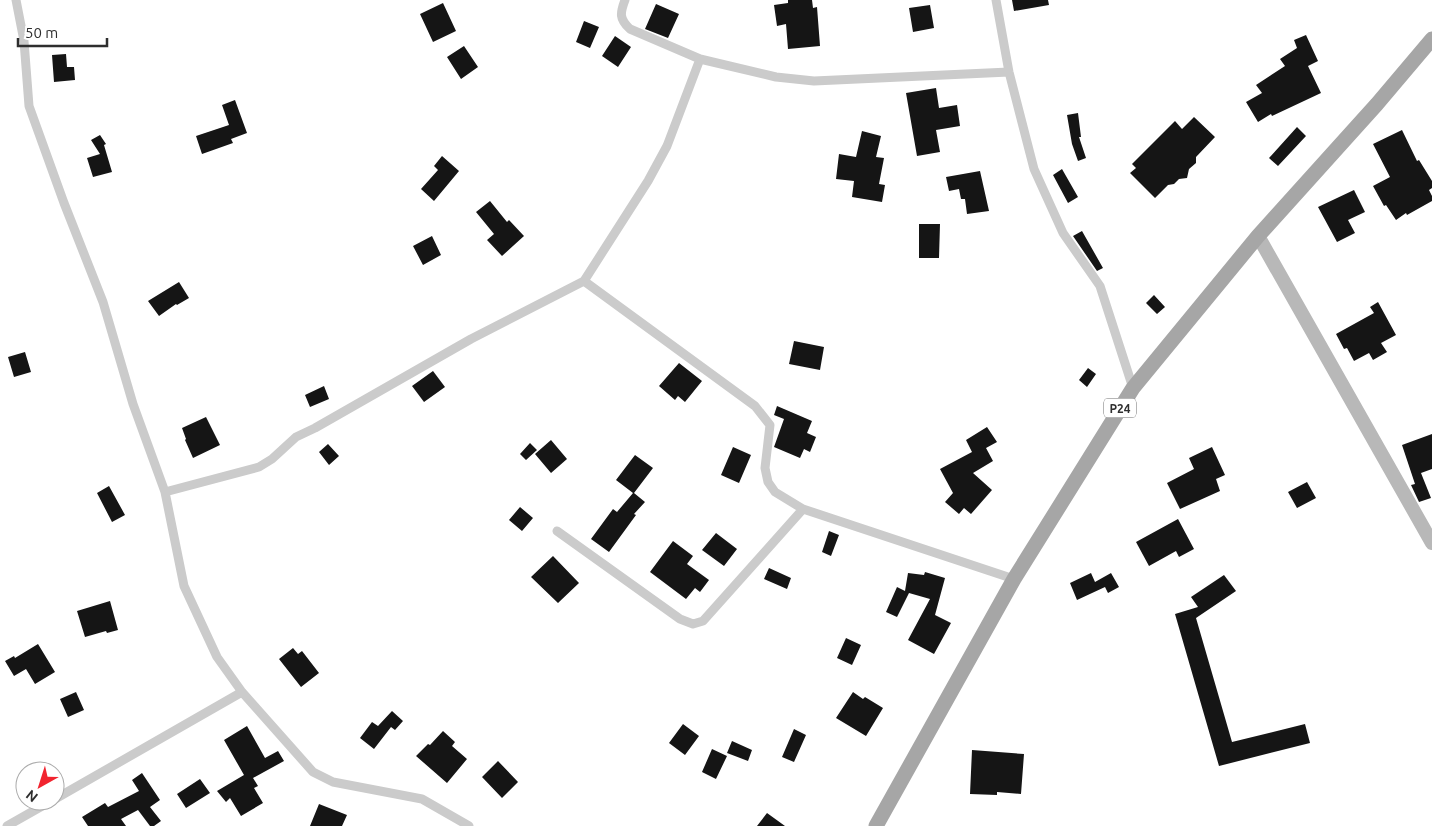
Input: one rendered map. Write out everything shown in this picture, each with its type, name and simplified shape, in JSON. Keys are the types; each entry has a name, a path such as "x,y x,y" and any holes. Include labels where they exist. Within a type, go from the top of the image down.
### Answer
{"main road":[{"name":"P24","path":"876,826 1014,579 1133,388 1258,236 1377,104 1432,39"}],"street":[{"path":"16,0 24,40 29,106 64,203 103,302 133,404 165,492 184,586 217,657 242,692 313,772 333,782 422,799 469,826"},
{"path":"625,0 621,10 622,22 630,29 700,59 776,77 814,81 1009,72"},
{"path":"996,0 1009,72 1034,169 1063,233 1100,286 1133,388"},
{"path":"165,492 259,467 278,454 296,437 471,339 584,281 648,181 668,146 700,59"},
{"path":"1258,236 1432,543"},
{"path":"584,281 755,406 770,425 765,468 768,482 775,492 803,509 1014,579"},
{"path":"557,531 680,619 693,624 702,621 803,509"},
{"path":"65,793 242,692"},
{"path":"7,826 33,811"}],"building":[{"path":"788,0 812,0 813,8 817,7 820,46 788,49 786,24 777,26 774,5 788,3"},
{"path":"1012,0 1048,0 1049,5 1014,11"},
{"path":"443,3 456,31 433,42 420,14"},
{"path":"656,4 679,14 668,38 645,29"},
{"path":"930,5 934,28 913,32 909,8"},
{"path":"584,21 599,27 590,48 576,42"},
{"path":"1306,35 1318,61 1308,66 1321,93 1272,116 1271,114 1258,122 1246,102 1262,93 1256,85 1285,66 1280,59 1297,48 1294,40"},
{"path":"615,36 631,47 618,67 602,56"},
{"path":"464,46 478,67 461,79 447,57"},
{"path":"66,54 67,67 74,67 75,80 54,82 52,55"},
{"path":"936,88 939,108 957,105 960,126 936,130 940,152 917,156 906,93"},
{"path":"235,100 247,133 231,139 233,143 202,154 196,136 229,125 222,105"},
{"path":"1078,113 1081,137 1079,137 1086,158 1078,161 1072,144 1067,115"},
{"path":"1194,117 1215,137 1196,157 1196,163 1189,169 1187,178 1179,179 1174,184 1168,185 1155,198 1130,173 1136,168 1132,164 1175,121 1182,129"},
{"path":"1297,127 1306,136 1278,166 1269,158"},
{"path":"1402,130 1417,161 1419,160 1432,181 1432,188 1429,190 1432,201 1407,215 1406,213 1396,220 1386,205 1384,206 1373,186 1390,177 1373,144"},
{"path":"862,131 881,136 876,157 884,158 879,184 885,185 882,202 852,197 854,181 836,179 839,154 856,157"},
{"path":"100,135 106,144 104,145 112,172 93,177 87,158 100,154 91,140"},
{"path":"442,156 459,171 434,201 421,189 438,170 434,166"},
{"path":"1062,169 1078,197 1068,203 1053,175"},
{"path":"980,171 989,211 967,214 965,199 961,199 959,189 949,191 946,177"},
{"path":"1354,190 1365,212 1348,220 1355,233 1337,242 1318,207"},
{"path":"490,201 507,222 509,220 524,236 502,256 487,240 494,234 476,212"},
{"path":"919,224 940,224 939,258 919,258"},
{"path":"1082,231 1103,268 1097,271 1073,236"},
{"path":"432,236 441,255 423,265 413,246"},
{"path":"179,282 189,298 176,304 159,316 148,301"},
{"path":"1154,295 1165,307 1157,314 1146,303"},
{"path":"1378,302 1396,335 1381,343 1387,352 1373,360 1369,353 1354,361 1347,348 1344,349 1336,334 1374,313 1370,307"},
{"path":"794,341 824,347 820,370 789,364"},
{"path":"25,352 31,372 14,377 8,357"},
{"path":"679,363 702,381 685,402 678,396 675,400 659,386"},
{"path":"1088,368 1096,374 1087,387 1079,380"},
{"path":"433,371 445,387 424,402 412,386"},
{"path":"324,386 329,399 310,407 305,395"},
{"path":"777,406 812,421 807,433 816,437 810,452 804,449 800,458 774,447 784,419 774,415"},
{"path":"206,417 220,445 193,458 182,428"},
{"path":"987,427 997,442 986,448 993,461 973,473 992,490 971,514 964,508 959,514 945,502 953,493 940,469 972,452 966,440"},
{"path":"1432,434 1432,469 1421,473 1431,498 1419,502 1411,485 1415,484 1402,445"},
{"path":"551,440 567,459 551,473 535,454"},
{"path":"530,443 537,450 526,460 520,454"},
{"path":"328,444 339,456 329,465 319,452"},
{"path":"733,447 751,455 739,483 721,475"},
{"path":"1212,447 1225,475 1216,479 1220,491 1180,509 1167,483 1194,469 1189,458"},
{"path":"635,455 653,468 634,493 645,502 634,514 636,515 609,552 591,539 613,509 617,512 633,493 616,480"},
{"path":"1307,482 1316,498 1297,508 1288,492"},
{"path":"109,486 125,515 112,522 97,493"},
{"path":"520,507 533,518 522,531 509,520"},
{"path":"1178,519 1194,549 1179,557 1176,551 1149,566 1136,542"},
{"path":"829,531 839,535 831,556 822,552"},
{"path":"716,533 737,549 724,566 702,550"},
{"path":"673,541 693,556 687,564 709,580 700,592 695,588 686,599 650,572"},
{"path":"553,556 579,583 558,603 531,577"},
{"path":"769,568 791,578 787,589 764,579"},
{"path":"925,572 945,578 935,615 951,623 934,654 908,640 930,599 909,593 897,617 886,612 897,587 905,591 908,573 924,575"},
{"path":"1091,573 1095,582 1111,573 1119,587 1108,593 1105,587 1077,600 1070,583"},
{"path":"1224,575 1236,591 1196,618 1232,742 1305,724 1310,743 1219,766 1175,614 1198,607 1191,597"},
{"path":"110,601 118,630 107,633 106,631 85,637 77,611"},
{"path":"846,638 861,645 852,665 837,658"},
{"path":"38,644 55,672 35,684 26,669 14,676 5,661 14,656 15,658"},
{"path":"293,648 298,654 302,651 319,673 301,687 279,659"},
{"path":"76,692 84,710 68,717 60,699"},
{"path":"853,692 883,708 866,736 836,718"},
{"path":"392,711 403,721 395,730 391,727 374,749 360,738 372,722 378,726"},
{"path":"683,724 699,736 685,755 669,743"},
{"path":"247,726 265,758 278,751 284,761 253,778 258,786 254,788 263,803 241,816 230,798 226,802 217,791 244,775 224,740"},
{"path":"794,729 806,735 794,762 782,757"},
{"path":"443,731 455,742 452,746 467,759 447,783 416,756"},
{"path":"732,741 752,750 748,761 727,753"},
{"path":"712,749 727,756 716,779 702,772"},
{"path":"972,750 1024,754 1021,794 997,792 997,795 970,794"},
{"path":"498,761 518,782 502,798 482,777"},
{"path":"142,773 160,800 150,807 161,821 154,826 150,826 138,810 121,819 126,826 88,826 82,817 105,803 108,807 139,791 132,780"},
{"path":"200,779 210,793 186,808 177,794"},
{"path":"319,804 347,815 342,826 310,826"},
{"path":"767,813 785,826 757,826"}]}
